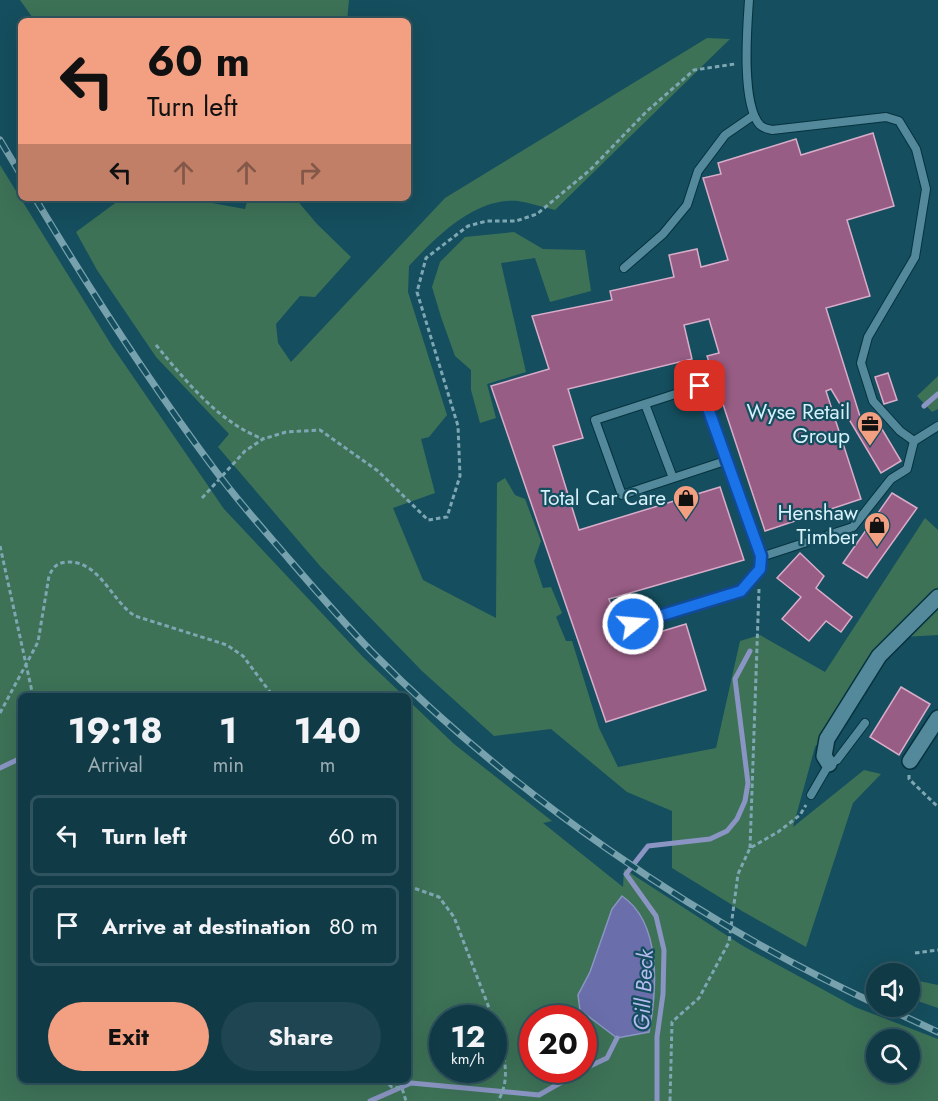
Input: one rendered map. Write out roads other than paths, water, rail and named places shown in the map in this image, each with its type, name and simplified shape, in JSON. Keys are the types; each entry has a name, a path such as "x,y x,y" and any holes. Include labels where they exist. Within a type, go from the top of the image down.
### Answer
{"street":[{"path":"829,764 824,756 827,739 879,656 938,597"},
{"path":"910,762 938,718"}],"lane":[{"path":"749,0 746,63 754,115 761,126 772,130 886,117 899,121 916,149 926,189 915,257 868,337 861,363 873,401 900,431 914,441"},
{"path":"624,268 663,234 687,205 699,171 725,135 754,115"},
{"path":"633,624 741,591 760,569 761,556 700,386 595,420 622,495 725,461"},
{"path":"645,404 673,478"},
{"path":"761,556 853,527 891,479 907,469 914,441 938,426"},
{"path":"811,795 829,764 837,760 864,723"}],"water":[{"path":"622,896 635,908 650,940 655,978 649,1032 617,1038 597,1023 597,1005 579,1005 578,995 590,972 612,909"}],"waterway":[{"name":"Gill Beck","path":"924,406 938,394"},
{"name":"Gill Beck","path":"657,1101 657,1037 663,994 664,950 656,916 626,874 648,846 710,839 727,831 737,819 745,801 748,783 735,679 750,651"},
{"path":"0,768 18,759"},
{"path":"597,1063 607,1058 617,1038"},
{"path":"370,1101 411,1083 539,1095 560,1083"}],"railway":[{"path":"0,140 18,170"},
{"path":"37,201 120,334 220,476 347,625 425,703 483,754 608,850 741,934 866,999"},
{"path":"906,1017 938,1032"}],"place":[{"name":"Wyse Retail Group","path":"870,447"},
{"name":"Total Car Care","path":"686,521"},
{"name":"Henshaw Timber","path":"877,548"}]}
